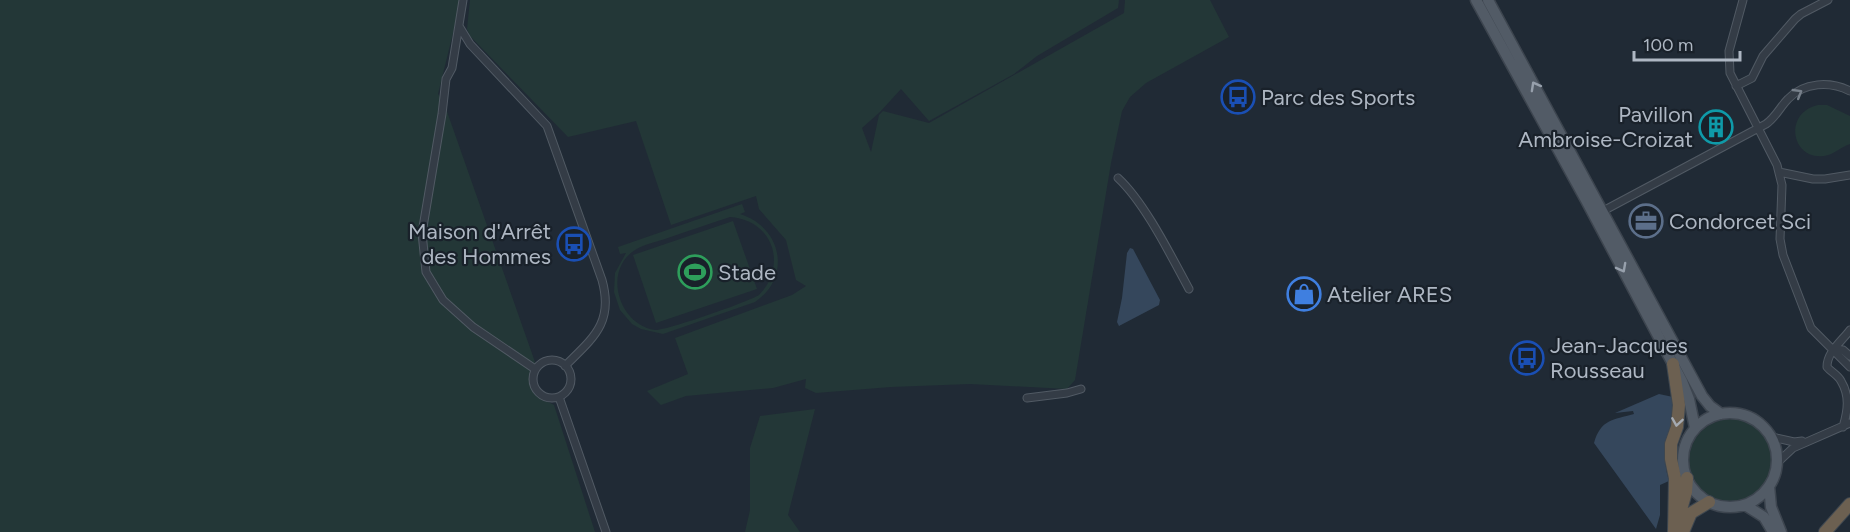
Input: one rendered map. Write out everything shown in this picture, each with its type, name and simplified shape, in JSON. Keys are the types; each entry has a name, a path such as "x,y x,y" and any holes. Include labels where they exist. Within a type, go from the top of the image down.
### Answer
{"highway":[{"path":"1673,364 1679,405 1677,427 1671,444 1675,478 1675,532"},
{"path":"1675,532 1686,492 1687,478"},
{"path":"1683,532 1690,513 1709,502"},
{"path":"1827,532 1850,504"}],"main road":[{"path":"1476,0 1673,364 1689,399 1695,428"},
{"path":"1488,0 1702,396 1720,414"},
{"path":"1737,413 1750,417 1765,428 1776,448 1775,474 1769,486 1761,495 1745,505 1720,506 1709,502 1695,490 1687,478 1683,455 1686,445 1695,428 1708,418 1720,414 1737,413"},
{"path":"1769,486 1771,507 1781,532"},
{"path":"1745,505 1764,517 1773,532"}],"street":[{"path":"463,0 452,68 446,79 422,233 426,272 443,300 473,327 535,369"},
{"path":"1743,0 1729,51 1730,73 1779,172 1782,193 1780,239 1783,255 1812,331 1834,349 1837,356 1850,368"},
{"path":"1736,86 1752,78 1763,56 1795,20 1828,0"},
{"path":"459,26 470,44 547,126 602,280 606,301 602,322 590,342 565,366"},
{"path":"1603,212 1758,129 1774,119 1786,101 1805,88 1820,84 1850,91"},
{"path":"1779,172 1813,179 1850,175"},
{"path":"1118,178 1128,187 1189,289"},
{"path":"1777,463 1793,448 1847,425 1850,403 1841,381 1827,368 1827,361 1850,330"},
{"path":"1834,349 1843,350 1850,357"},
{"path":"552,360 565,366 571,377 565,393 559,397 546,397 535,389 533,376 535,369 542,363 552,360"},
{"path":"1027,398 1081,389"},
{"path":"559,397 606,532"},
{"path":"1772,437 1794,442 1811,439"}],"green space":[{"path":"0,0 460,0 438,94 444,103 535,362 529,378 535,395 554,405 595,532 0,532"},
{"path":"470,0 1119,0 1118,8 1037,56 1014,74 929,121 901,89 862,128 871,152 879,115 883,111 929,123 1124,13 1125,0 1210,0 1229,37 1146,83 1130,97 1122,111 1111,163 1075,380 1067,389 970,384 816,393 805,388 806,379 773,388 686,396 661,405 647,391 688,374 675,338 792,295 806,286 796,280 786,240 759,209 756,196 671,225 636,121 568,137 470,36 467,29"},
{"path":"1818,105 1827,105 1850,116 1850,144 1824,156 1804,151 1798,144 1796,135 1796,126 1800,117 1807,110"},
{"path":"742,204 745,212 740,214 754,220 773,241 778,267 767,292 755,302 663,334 641,329 632,324 620,310 614,292 615,273 626,253 620,254 618,247","holes":["730,217 745,220 757,226 772,246 773,271 759,295 707,316 655,330 642,326 624,308 617,283 619,271 625,259 635,250"]},
{"name":"Stade","path":"733,221 757,289 656,323 633,255"},
{"path":"815,409 788,515 800,532 745,532 750,510 750,448 760,416"},
{"path":"1731,419 1747,422 1761,431 1770,445 1773,461 1770,477 1761,491 1747,500 1731,503 1715,500 1701,491 1692,477 1689,461 1692,445 1701,431 1715,422"}],"water":[{"path":"1130,248 1133,249 1160,300 1159,305 1119,326 1117,322 1127,253"},
{"path":"1659,394 1673,397 1674,414 1665,462 1669,481 1660,485 1660,515 1656,529 1594,443 1604,425 1614,419 1634,414 1633,411 1615,413"}],"place":[{"name":"Parc des Sports","path":"1238,97"},
{"name":"Pavillon Ambroise-Croizat","path":"1716,127"},
{"name":"Condorcet Sci","path":"1646,221"},
{"name":"Maison d'Arrêt des Hommes","path":"574,244"},
{"name":"Stade","path":"695,272"},
{"name":"Atelier ARES","path":"1304,294"},
{"name":"Jean-Jacques Rousseau","path":"1527,358"}]}
